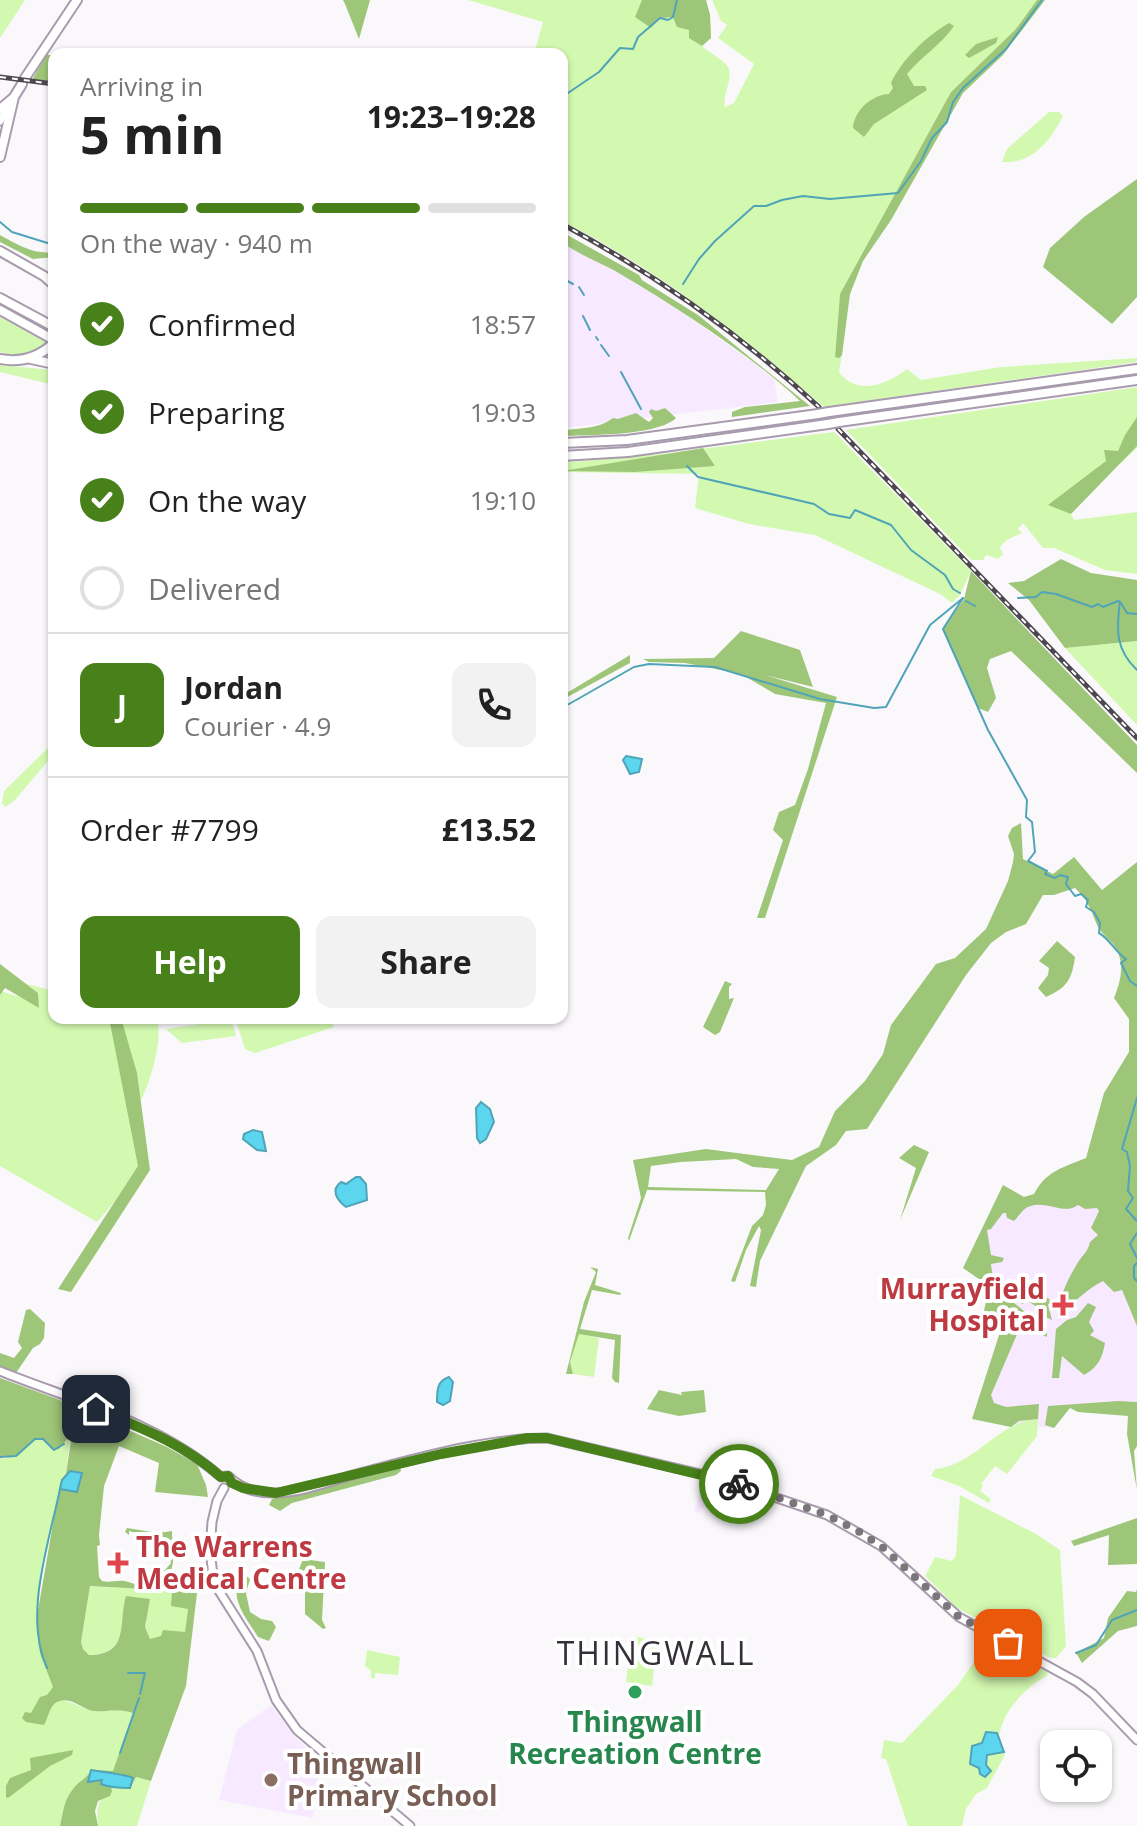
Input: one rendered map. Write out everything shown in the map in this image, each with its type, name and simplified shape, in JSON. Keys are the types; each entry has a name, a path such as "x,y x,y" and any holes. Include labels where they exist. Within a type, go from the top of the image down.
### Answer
{"highway":[{"path":"1,118 77,0"},
{"path":"0,157 14,97"},
{"path":"1,251 48,280"},
{"path":"0,298 48,324"},
{"path":"0,310 48,341"},
{"path":"29,359 48,347"},
{"path":"0,359 48,363"},
{"path":"568,443 627,440 1137,369"},
{"path":"568,456 628,452 1137,380"}],"main road":[{"path":"0,1371 166,1438 196,1456 221,1477 230,1477 232,1483"},
{"path":"232,1483 259,1492 292,1491 410,1461 538,1438 560,1440 718,1478 827,1515 858,1531 881,1546 959,1617 1053,1667 1087,1689 1137,1740"},
{"path":"221,1477 220,1484 224,1488"},
{"path":"232,1483 224,1488 217,1501 212,1522 210,1551 214,1583 257,1651 276,1700 297,1730 410,1826"}],"shaded area":[{"path":"568,241 690,318 754,363 774,379 778,402 568,427"},
{"name":"Murrayfield Hospital","path":"1086,1164 1137,1292 1137,1410 1070,1407 1054,1428 1011,1425 973,1417 1005,1328 993,1289 966,1268 1005,1197 1038,1199"},
{"path":"704,1480 713,1487 699,1513 694,1511"},
{"name":"Thingwall Primary School","path":"271,1705 295,1737 320,1760 313,1818 219,1800 237,1730"}],"green space":[{"path":"0,0 25,0 0,38"},
{"path":"343,0 370,0 359,39 345,4"},
{"path":"468,0 706,0 711,38 702,46 728,67 730,76 725,107 734,103 754,64 718,38 727,25 721,21 712,0 1037,0 1015,30 951,92 840,294 835,356 838,358 842,355 839,372 855,384 873,386 907,369 921,380 1001,367 1137,358 1137,362 824,407 699,306 633,261 568,224 568,48 536,48 543,22"},
{"path":"642,0 706,0 711,38 702,46 689,38 689,30 677,27 673,17 660,18 651,28 635,17"},
{"path":"1037,0 1045,0 1003,55 963,93 891,220 863,261 850,294 842,355 835,357 840,294 951,92 1015,30"},
{"path":"949,23 954,26 949,33 907,74 914,86 925,86 927,90 874,124 864,137 853,128 865,105 876,97 889,94 893,88 891,83 908,57"},
{"path":"998,37 996,43 969,58 965,55 976,44"},
{"path":"46,55 48,55 48,81 32,80"},
{"path":"1049,112 1059,112 1063,116 1046,142 1023,159 1002,162 1007,149"},
{"path":"1137,179 1137,297 1112,324 1043,267 1050,248 1084,217"},
{"path":"0,235 32,250 48,252 48,258 33,259 0,242"},
{"path":"568,235 639,275 642,280 698,315 810,406 732,417 732,412 745,407 800,401 760,367 690,318 622,275 568,246"},
{"path":"0,317 48,343 25,354 0,352"},
{"path":"0,365 48,370 48,384 0,372"},
{"path":"1137,387 1137,448 1110,473 1059,508 1071,514 1074,520 1137,512 1137,574 1105,570 1054,548 1043,548 1023,523 1018,529 1022,533 1000,547 1003,554 998,559 986,555 983,560 971,560 846,430"},
{"path":"665,408 676,418 667,424 638,431 568,436 568,430 595,426 636,413 649,422 653,418 649,412 651,409"},
{"path":"1137,417 1137,446 1071,514 1048,505 1106,461 1104,450 1118,451"},
{"path":"834,432 971,571 960,595 952,603 940,594 815,535 749,524 695,508 699,474 568,472 568,462"},
{"path":"703,448 715,466 635,472 568,470"},
{"path":"1061,559 1091,573 1137,580 1137,641 1065,648 1029,600 1008,583 1024,581"},
{"path":"971,571 1137,745 1137,773 1011,651 990,659 987,668 996,698 988,712 978,708 943,629 964,599"},
{"path":"741,631 800,650 813,687 765,675 837,697 765,918 757,918 783,840 773,830 779,812 795,805 826,703 775,694 741,674 685,663 649,662 643,659 714,658"},
{"path":"1137,641 1137,725 1065,648"},
{"path":"630,655 630,663 568,697 568,692"},
{"path":"48,748 48,761 14,801 5,807 2,803 4,791"},
{"path":"1021,823 1023,859 1053,874 1074,857 1102,890 1137,862 1137,1326 1122,1290 1114,1292 1103,1281 1060,1313 1067,1282 1090,1242 1098,1235 1091,1228 1099,1211 1097,1208 1085,1209 1078,1205 1067,1209 1035,1205 1026,1208 1014,1221 1003,1213 987,1230 991,1255 1004,1258 1002,1262 991,1264 992,1272 1010,1299 1028,1314 1026,1319 1047,1330 1047,1337 1021,1325 991,1395 994,1403 1006,1407 1039,1404 1038,1419 1019,1421 1011,1427 972,1419 1001,1329 982,1321 989,1286 963,1268 1003,1185 1024,1197 1034,1194 1049,1175 1086,1158 1104,1093 1129,1052 1129,1019 1114,998 1120,978 1120,957 1075,888 1043,895 1026,924 1006,932 991,943 966,975 867,1129 846,1131 836,1145 806,1166 760,1261 756,1287 750,1286 761,1230 759,1226 746,1250 735,1282 731,1281 752,1226 763,1215 765,1192 647,1190 629,1241 628,1238 641,1198 633,1160 706,1149 792,1160 819,1147 835,1111 865,1081 883,1054 891,1025 936,964 955,958 986,929 1008,881 1013,862 1014,854 1008,836 1012,828","holes":["736,1159 753,1167 779,1169 766,1190 648,1187 651,1166"]},
{"path":"1057,941 1075,957 1074,965 1064,986 1046,997 1038,988 1048,975 1049,968 1039,961"},
{"path":"0,964 38,993 39,1008 5,988 0,995"},
{"path":"725,981 732,984 729,999 734,998 720,1032 715,1035 703,1027"},
{"path":"27,984 48,989 48,1024 158,1024 153,1068 133,1115 144,1168 97,1222 0,1166 0,991 38,1002 38,993"},
{"path":"110,1024 123,1024 137,1073 150,1170 71,1292 58,1289 138,1166"},
{"path":"199,1024 233,1024 236,1036 182,1043 166,1029"},
{"path":"237,1024 333,1024 334,1027 255,1053 245,1049"},
{"path":"914,1145 929,1152 900,1220 916,1168 899,1158"},
{"path":"590,1267 598,1269 595,1285 621,1293 592,1290 580,1329 621,1335 619,1383 612,1378 615,1340 579,1334 570,1362 573,1374 566,1374 584,1302 596,1272"},
{"path":"1037,1292 1051,1300 1048,1305 1052,1320 1039,1314 1041,1310 1028,1301 1022,1304 1020,1300 1025,1294"},
{"path":"1088,1303 1096,1307 1089,1322 1094,1331 1090,1335 1105,1343 1101,1358 1084,1375 1062,1356 1059,1378 1052,1378 1056,1329 1076,1317"},
{"path":"30,1309 45,1323 44,1338 16,1373 0,1366 0,1353 14,1358 22,1348 18,1342 26,1310"},
{"path":"578,1333 599,1338 594,1377 573,1374 570,1362"},
{"path":"0,1378 60,1400 167,1447 197,1464 206,1485 208,1497 155,1492 159,1463 119,1446 104,1486 100,1545 97,1546 99,1577 102,1581 124,1581 144,1586 151,1582 144,1570 151,1573 149,1570 153,1570 154,1573 165,1570 171,1563 168,1551 162,1547 148,1548 146,1545 152,1546 152,1541 147,1538 144,1545 141,1534 129,1531 129,1535 125,1532 127,1528 158,1533 172,1531 173,1562 168,1587 157,1583 151,1574 155,1583 163,1590 90,1586 81,1642 83,1649 89,1655 102,1654 117,1643 126,1596 150,1599 145,1627 150,1639 161,1636 163,1630 185,1632 188,1609 171,1606 172,1591 197,1593 186,1686 151,1781 136,1777 130,1788 111,1787 110,1796 98,1801 95,1811 98,1826 60,1826 64,1806 70,1793 91,1770 113,1771 133,1713 94,1711 62,1700 53,1706 44,1725 26,1722 22,1718 25,1712 31,1713 40,1697 47,1695 53,1687 40,1653 36,1622 60,1483 66,1474 71,1440 69,1437 59,1449 54,1450 43,1439 35,1439 16,1456 0,1457"},
{"path":"659,1390 682,1395 681,1392 704,1390 706,1412 679,1416 647,1409"},
{"path":"1137,1402 1137,1446 1134,1451 1137,1490 1127,1434 1128,1416 1078,1412 1070,1408 1054,1428 1045,1425 1048,1406"},
{"path":"1038,1419 1037,1436 1007,1474 995,1466 981,1484 980,1491 991,1499 989,1503 959,1486 931,1476 935,1469 963,1460 1011,1427"},
{"path":"70,1437 66,1474 60,1483 43,1566 39,1623 42,1650 50,1676 64,1701 94,1711 133,1712 113,1772 91,1770 75,1786 66,1802 60,1826 0,1826 0,1457 5,1459 35,1439 43,1439 54,1450 59,1449"},
{"path":"400,1467 401,1471 396,1475 292,1503 280,1511 269,1505 272,1499"},
{"path":"960,1495 1036,1534 1060,1550 1066,1646 1056,1658 1050,1658 957,1608 925,1576 935,1557 952,1561 956,1555"},
{"path":"1137,1518 1137,1564 1108,1565 1109,1535 1074,1546 1071,1541"},
{"path":"303,1559 325,1562 322,1620 326,1628 323,1629 305,1614 305,1575 298,1572"},
{"path":"245,1575 250,1579 246,1593 250,1612 272,1621 276,1627 269,1641 258,1637 237,1598 239,1582"},
{"path":"90,1586 162,1590 189,1588 189,1592 181,1590 188,1608 185,1633 150,1639 145,1627 147,1622 122,1617 115,1645 105,1652 89,1655 81,1642"},
{"path":"1137,1589 1137,1626 1118,1631 1082,1663 1076,1653 1104,1638 1108,1618 1127,1591 1136,1592"},
{"path":"636,1637 662,1641 659,1660 655,1660 652,1686 626,1682 629,1656 633,1656"},
{"path":"989,1640 1048,1672 1047,1676 1016,1701 1005,1718 999,1736 997,1733 985,1738 982,1743 986,1765 989,1753 1004,1752 1005,1755 987,1788 976,1794 966,1809 962,1826 908,1826 886,1759 881,1758 884,1740 902,1743 958,1685"},
{"path":"367,1650 400,1657 398,1675 375,1673 375,1678 371,1678 371,1671 365,1666"},
{"path":"73,1750 72,1755 50,1766 6,1797 10,1778 31,1770 30,1758"},
{"path":"136,1777 151,1781 137,1826 98,1826 99,1805 110,1786 121,1785"}],"water":[{"path":"626,756 642,759 639,772 630,774 623,760"},
{"path":"481,1102 490,1109 494,1122 486,1139 480,1143 477,1138 476,1108"},
{"path":"253,1130 262,1132 266,1151 257,1150 243,1139 244,1134"},
{"path":"356,1177 366,1184 367,1200 346,1207 338,1198 336,1188 341,1182 346,1184"},
{"path":"449,1377 453,1382 450,1401 443,1405 437,1402 438,1390 442,1381"},
{"path":"70,1471 82,1473 77,1492 60,1489 62,1480"},
{"path":"986,1732 997,1733 1004,1752 987,1755 986,1765 991,1771 985,1777 980,1774 979,1768 970,1764 972,1746 982,1743"},
{"path":"91,1770 133,1778 130,1788 104,1785 101,1784 102,1780 88,1782"}],"waterway":[{"path":"568,93 599,72 620,48 633,49 638,37 660,18 668,20 673,17 677,0"},
{"path":"683,284 715,241 754,206 803,196 830,199 898,193 921,161 932,138 947,122 953,102 963,88 1006,49 1042,0"},
{"path":"0,222 12,232 48,243"},
{"path":"568,281 573,284"},
{"path":"579,287 584,295"},
{"path":"583,316 590,330"},
{"path":"601,345 609,356"},
{"path":"621,372 641,409"},
{"path":"687,466 698,477 814,504 829,514 850,518 855,510 891,525 911,550 945,575 953,589 960,593"},
{"path":"1018,598 1036,597 1042,592 1092,607 1120,602 1119,639 1125,655 1137,670"},
{"path":"963,598 943,629 988,730 1027,800 1026,817 1032,822 1035,852 1028,861 1047,871 1045,874 1055,878 1060,875 1068,877 1066,884 1075,896 1081,894 1088,900 1086,907 1094,912 1100,923 1099,933 1126,959 1121,963 1130,981 1137,986"},
{"path":"568,705 634,667 649,664 715,667 820,699 874,708 886,707 930,625 963,598"},
{"path":"966,601 975,606"},
{"path":"1121,603 1127,613 1137,614"},
{"path":"1137,1098 1122,1149 1127,1152 1130,1166 1128,1191 1133,1198 1126,1209 1137,1221"},
{"path":"1137,1233 1130,1244 1137,1258"},
{"path":"1137,1263 1134,1266 1137,1281"},
{"path":"0,1457 16,1456 35,1439 43,1439 54,1450 64,1444"},
{"path":"47,1668 40,1648 38,1603 40,1579 60,1489"},
{"path":"1076,1653 1096,1645 1112,1620 1137,1610"},
{"path":"128,1673 145,1673 140,1694"},
{"path":"120,1753 139,1698"}],"railway":[{"path":"0,77 48,83"},
{"path":"568,227 696,307 759,355 819,407"},
{"path":"838,429 1137,738"}],"way so far":[{"path":"739,1484 827,1515 858,1531 881,1546 959,1617 1008,1643"}],"place":[{"name":"Murrayfield Hospital","path":"1063,1305"},
{"name":"The Warrens Medical Centre","path":"118,1563"},
{"name":"Thingwall Recreation Centre","path":"635,1692"},
{"name":"Thingwall Primary School","path":"271,1780"}],"district":[{"name":"THINGWALL","path":"656,1654"}],"route":[{"path":"96,1409 166,1438 196,1456 221,1477 228,1476 232,1483 259,1492 292,1491 394,1464 528,1438 560,1440 739,1484"}]}
